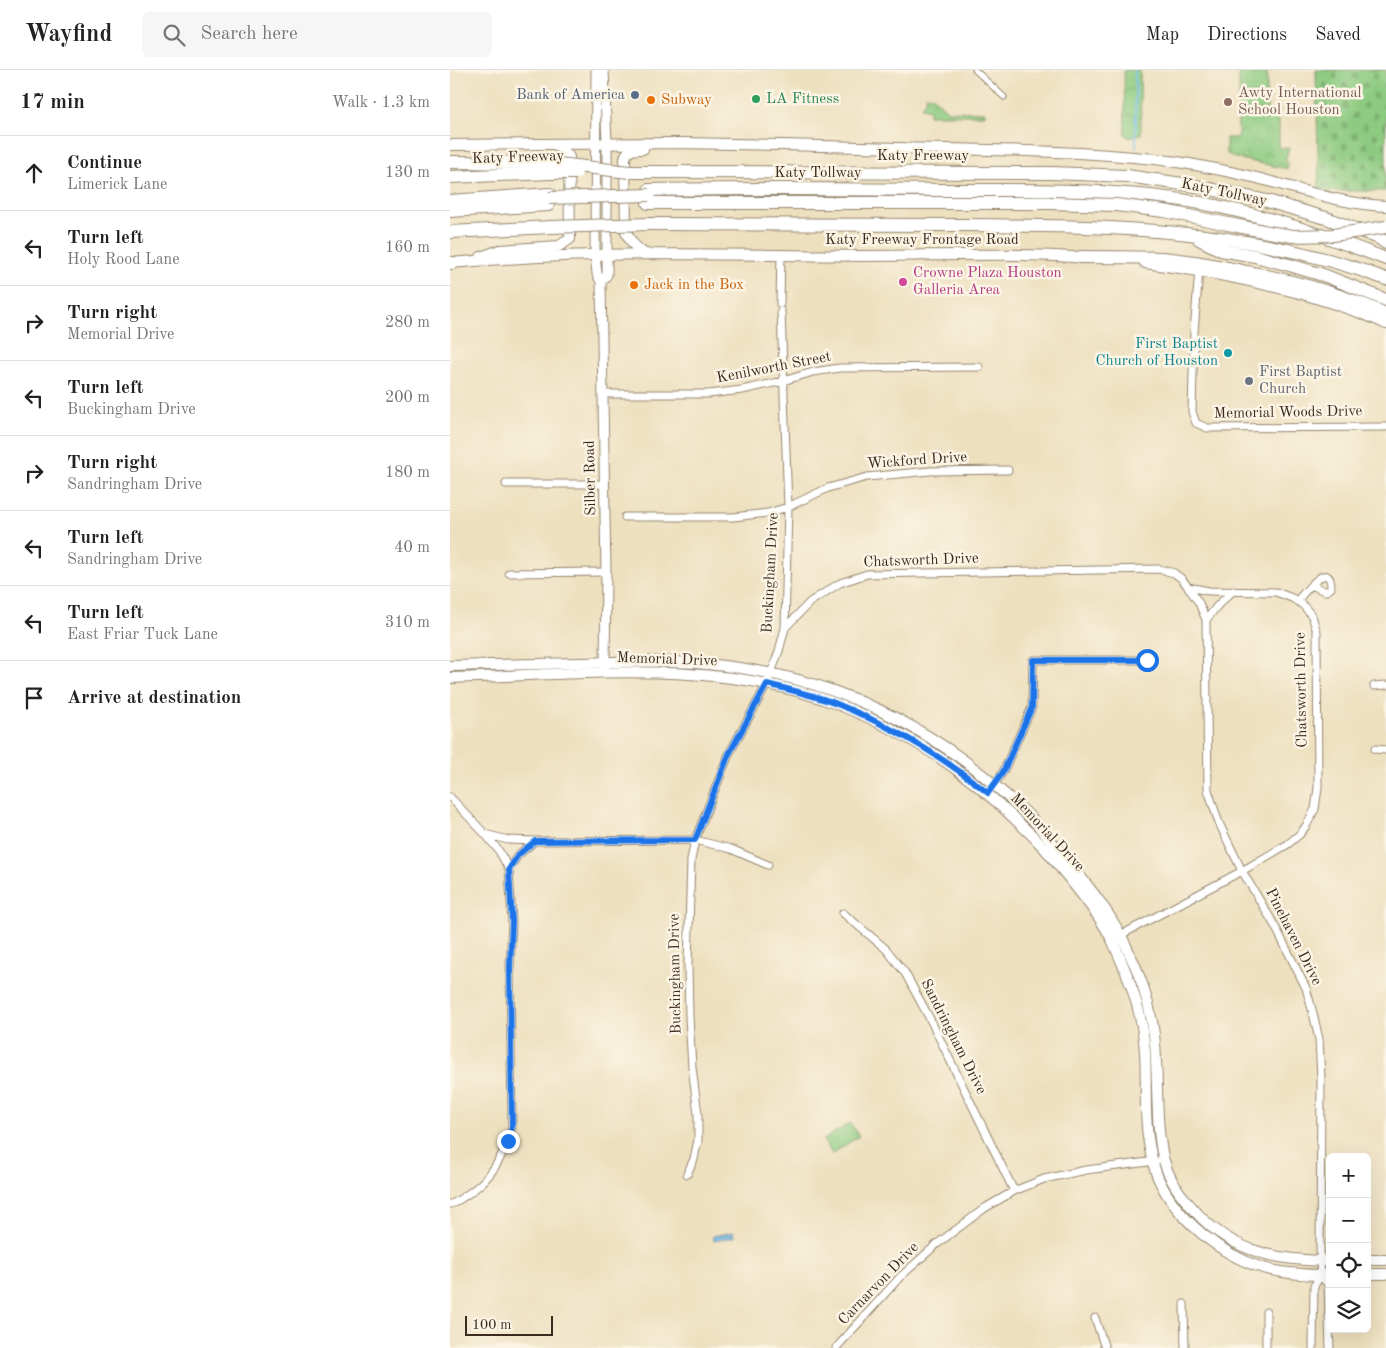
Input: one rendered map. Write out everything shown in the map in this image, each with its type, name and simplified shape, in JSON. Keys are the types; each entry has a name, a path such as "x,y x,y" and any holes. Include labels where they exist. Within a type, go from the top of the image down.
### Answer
{"highway":[{"path":"450,162 550,168"},
{"name":"Katy Freeway","path":"450,177 550,168 629,172 1042,173 1127,176 1196,186 1259,199 1384,237"},
{"name":"Katy Tollway","path":"648,196 726,188 1060,190 1139,195 1205,204 1259,216 1318,234 1386,259"},
{"path":"450,201 648,196 1116,200 1192,210 1273,228 1299,231 1338,229 1386,222"},
{"path":"450,211 549,199"},
{"path":"1049,200 1164,211 1293,236 1384,237"},
{"path":"450,232 649,224 1076,226 1139,229 1188,233 1281,248 1351,266 1386,280"},
{"path":"1188,233 1221,250 1255,256 1293,266 1343,282 1386,300"},
{"path":"1080,257 1163,258 1216,265 1322,289 1386,314"}],"main road":[{"path":"471,262 500,250 559,246 570,240 569,156 554,144"},
{"path":"645,254 636,249 626,232 625,158 628,152 635,149 683,149 739,144"},
{"path":"450,145 739,144 1054,152 1155,159 1257,178 1350,203 1386,206"},
{"name":"Katy Freeway Frontage Road","path":"451,263 596,254 1014,255 1080,257 1124,260 1199,270 1268,285 1321,300 1386,324"},
{"name":"Memorial Drive","path":"450,678 490,677 605,668 648,662 706,664 771,674 803,681 837,692 892,716 940,744 991,789 1044,848 1116,938 1136,968 1144,992 1145,1019 1156,1056 1158,1177 1180,1212 1198,1231 1213,1243 1246,1262 1297,1274 1325,1275"},
{"path":"490,665 490,677"},
{"name":"Memorial Drive","path":"450,666 490,665 605,668 692,674 767,684 808,694 887,726 991,789"},
{"path":"887,726 892,716"},
{"name":"Memorial Drive","path":"1158,1161 1183,1198 1199,1217 1227,1239 1245,1248 1276,1257 1325,1261"},
{"path":"1371,1260 1386,1260"},
{"path":"1371,1274 1386,1274"}],"street":[{"name":"Silber Road","path":"596,70 596,254 597,274 601,282 604,394 605,668"},
{"name":"Silber Road","path":"601,282 607,275 607,144 604,70"},
{"path":"975,70 1004,97"},
{"name":"Buckingham Drive","path":"686,1174 694,1159 698,1140 698,1114 692,1067 689,1017 688,964 691,860 695,840 729,754 767,684 779,651 784,628 788,507 783,381 781,254"},
{"name":"Memorial Woods Drive","path":"1199,270 1194,332 1192,412 1196,423 1207,428 1386,426"},
{"name":"Kenilworth Street","path":"604,394 709,394 742,390 813,372 840,368 980,367"},
{"name":"Wickford Drive","path":"624,517 733,517 768,513 788,507 828,488 867,477 930,471 1008,470"},
{"path":"506,484 604,484"},
{"name":"Chatsworth Drive","path":"784,628 810,602 840,583 868,574 1159,569 1174,573 1188,587 1209,591 1276,592 1292,598 1303,605 1312,616 1317,632 1318,788 1315,809 1300,834 1288,844 1242,871 1116,938"},
{"path":"509,573 606,572"},
{"path":"1297,601 1312,585"},
{"name":"Pinehaven Drive","path":"1188,587 1199,603 1206,620 1208,790 1219,823 1242,871 1276,926 1306,988 1319,1039 1325,1275"},
{"path":"1206,620 1233,591"},
{"path":"991,789 1003,772 1032,707 1033,660 1147,660"},
{"path":"1374,686 1386,686"},
{"path":"1375,749 1386,750"},
{"path":"450,797 499,851 509,869 512,922 510,967 512,1127 506,1148 498,1164 478,1186 450,1204"},
{"path":"484,834 508,840 535,841 695,840 731,849 768,865"},
{"path":"509,869 518,855 535,841"},
{"name":"Sandringham Drive","path":"844,913 886,948 905,973 931,1021 1014,1191"},
{"name":"Carnarvon Drive","path":"836,1348 900,1277 938,1244 985,1208 1014,1191 1044,1179 1086,1170 1158,1161"},
{"path":"1313,1348 1314,1286 1325,1275 1328,1288"},
{"path":"1184,1304 1185,1348"},
{"path":"1266,1312 1266,1348"},
{"path":"1095,1318 1105,1348"},
{"path":"1314,1323 1326,1322"},
{"path":"1329,1333 1330,1348"}],"green space":[{"path":"1124,70 1140,70 1141,134 1130,138 1125,134"},
{"path":"1239,70 1267,70 1267,94 1239,94"},
{"path":"1316,70 1386,70 1386,191 1319,191"},
{"path":"1239,94 1267,94 1267,110 1239,110"},
{"path":"926,95 933,97 948,111 985,112 985,115 929,115 929,110 922,108"},
{"path":"1238,114 1275,114 1279,123 1279,148 1289,148 1285,161 1288,162 1287,169 1235,158 1226,153 1226,138 1238,138"},
{"path":"850,1123 859,1136 832,1154 823,1140"}],"water":[{"path":"733,1232 734,1237 714,1241 713,1236"}],"waterway":[{"path":"1135,70 1136,148"}],"place":[{"name":"Bank of America","path":"635,95"},
{"name":"LA Fitness","path":"756,99"},
{"name":"Subway","path":"651,100"},
{"name":"Awty International School Houston","path":"1228,102"},
{"name":"Crowne Plaza Houston Galleria Area","path":"903,282"},
{"name":"Jack in the Box","path":"634,285"},
{"name":"First Baptist Church of Houston","path":"1228,353"},
{"name":"First Baptist Church","path":"1249,381"}],"route":[{"path":"508,1141 512,1127 510,967 512,922 509,869 518,855 535,841 695,840 729,754 767,684 808,694 887,726 953,766 988,793 1003,772 1032,707 1033,660 1147,660"}]}
